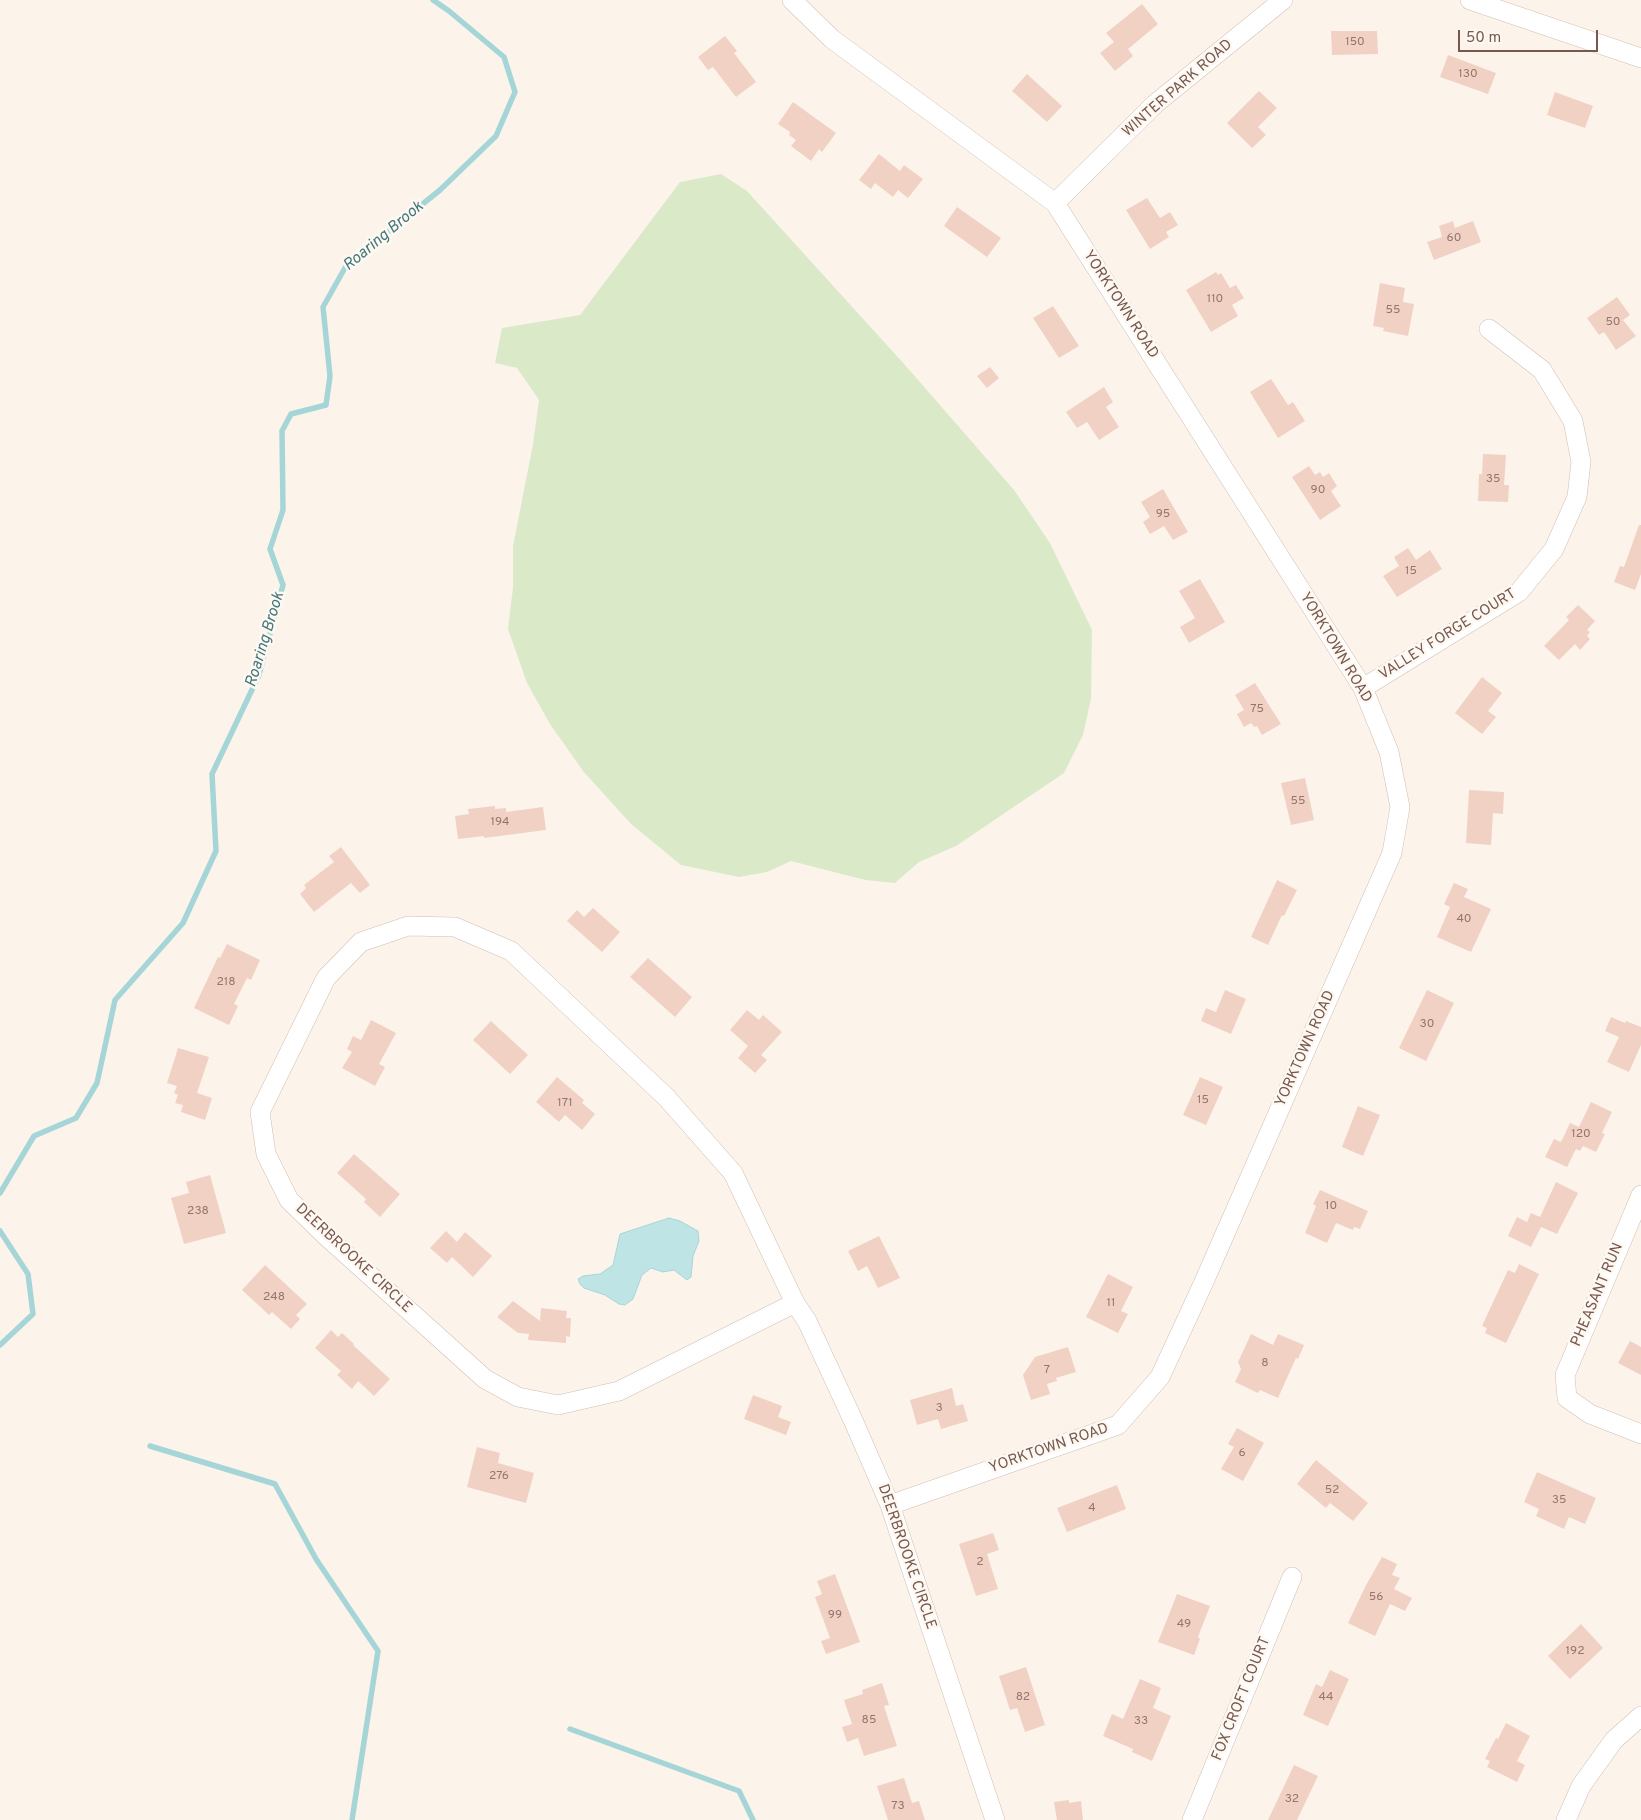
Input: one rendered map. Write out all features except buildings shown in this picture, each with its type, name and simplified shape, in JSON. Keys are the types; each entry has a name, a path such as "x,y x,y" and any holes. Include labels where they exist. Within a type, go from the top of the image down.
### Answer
{"street":[{"name":"YORKTOWN ROAD","path":"792,0 832,39 1055,203 1363,688 1389,752 1400,807 1392,853 1207,1275 1160,1377 1118,1425 890,1505"},
{"name":"WINTER PARK ROAD","path":"1055,203 1155,104 1283,0"},
{"path":"1470,0 1641,58"},
{"name":"VALLEY FORGE COURT","path":"1363,688 1519,592 1554,549 1577,497 1581,462 1573,421 1542,370 1489,329"},
{"name":"DEERBROOKE CIRCLE","path":"795,1304 619,1391 558,1405 518,1397 485,1379 326,1236 289,1200 266,1154 260,1112 326,978 361,942 408,926 455,927 511,951 666,1097 733,1174 795,1304 807,1321 890,1505 996,1820"},
{"name":"PHEASANT RUN","path":"1641,1195 1565,1375 1567,1398 1590,1414 1641,1434"},
{"name":"FOX CROFT COURT","path":"1192,1820 1292,1578"},
{"path":"1566,1820 1581,1786 1614,1740 1641,1716"}],"green space":[{"path":"721,174 747,191 905,365 1014,490 1050,543 1092,630 1091,699 1083,735 1064,773 956,846 919,862 895,883 865,880 791,861 767,872 739,877 681,865 631,824 583,771 550,724 527,683 508,629 513,587 513,546 533,444 539,400 517,368 495,363 502,328 580,315 680,182"}],"water":[{"path":"669,1218 680,1221 698,1231 699,1241 693,1256 691,1277 687,1280 674,1270 663,1272 651,1268 642,1275 633,1299 625,1305 619,1304 605,1295 584,1288 580,1284 578,1279 583,1276 600,1274 613,1265 620,1234"}],"waterway":[{"name":"Roaring Brook","path":"0,1193 34,1136 76,1118 97,1083 115,1000 183,923 216,851 212,774 259,675 283,585 270,549 283,510 282,431 291,414 326,405 330,376 323,307 346,266 440,190 496,136 515,92 504,57 433,0"},
{"name":"Roaring Brook","path":"0,1231 28,1274 33,1314 0,1345"},
{"path":"150,1446 275,1484 316,1559 378,1651 352,1820"},
{"path":"570,1729 739,1791 753,1820"}]}
